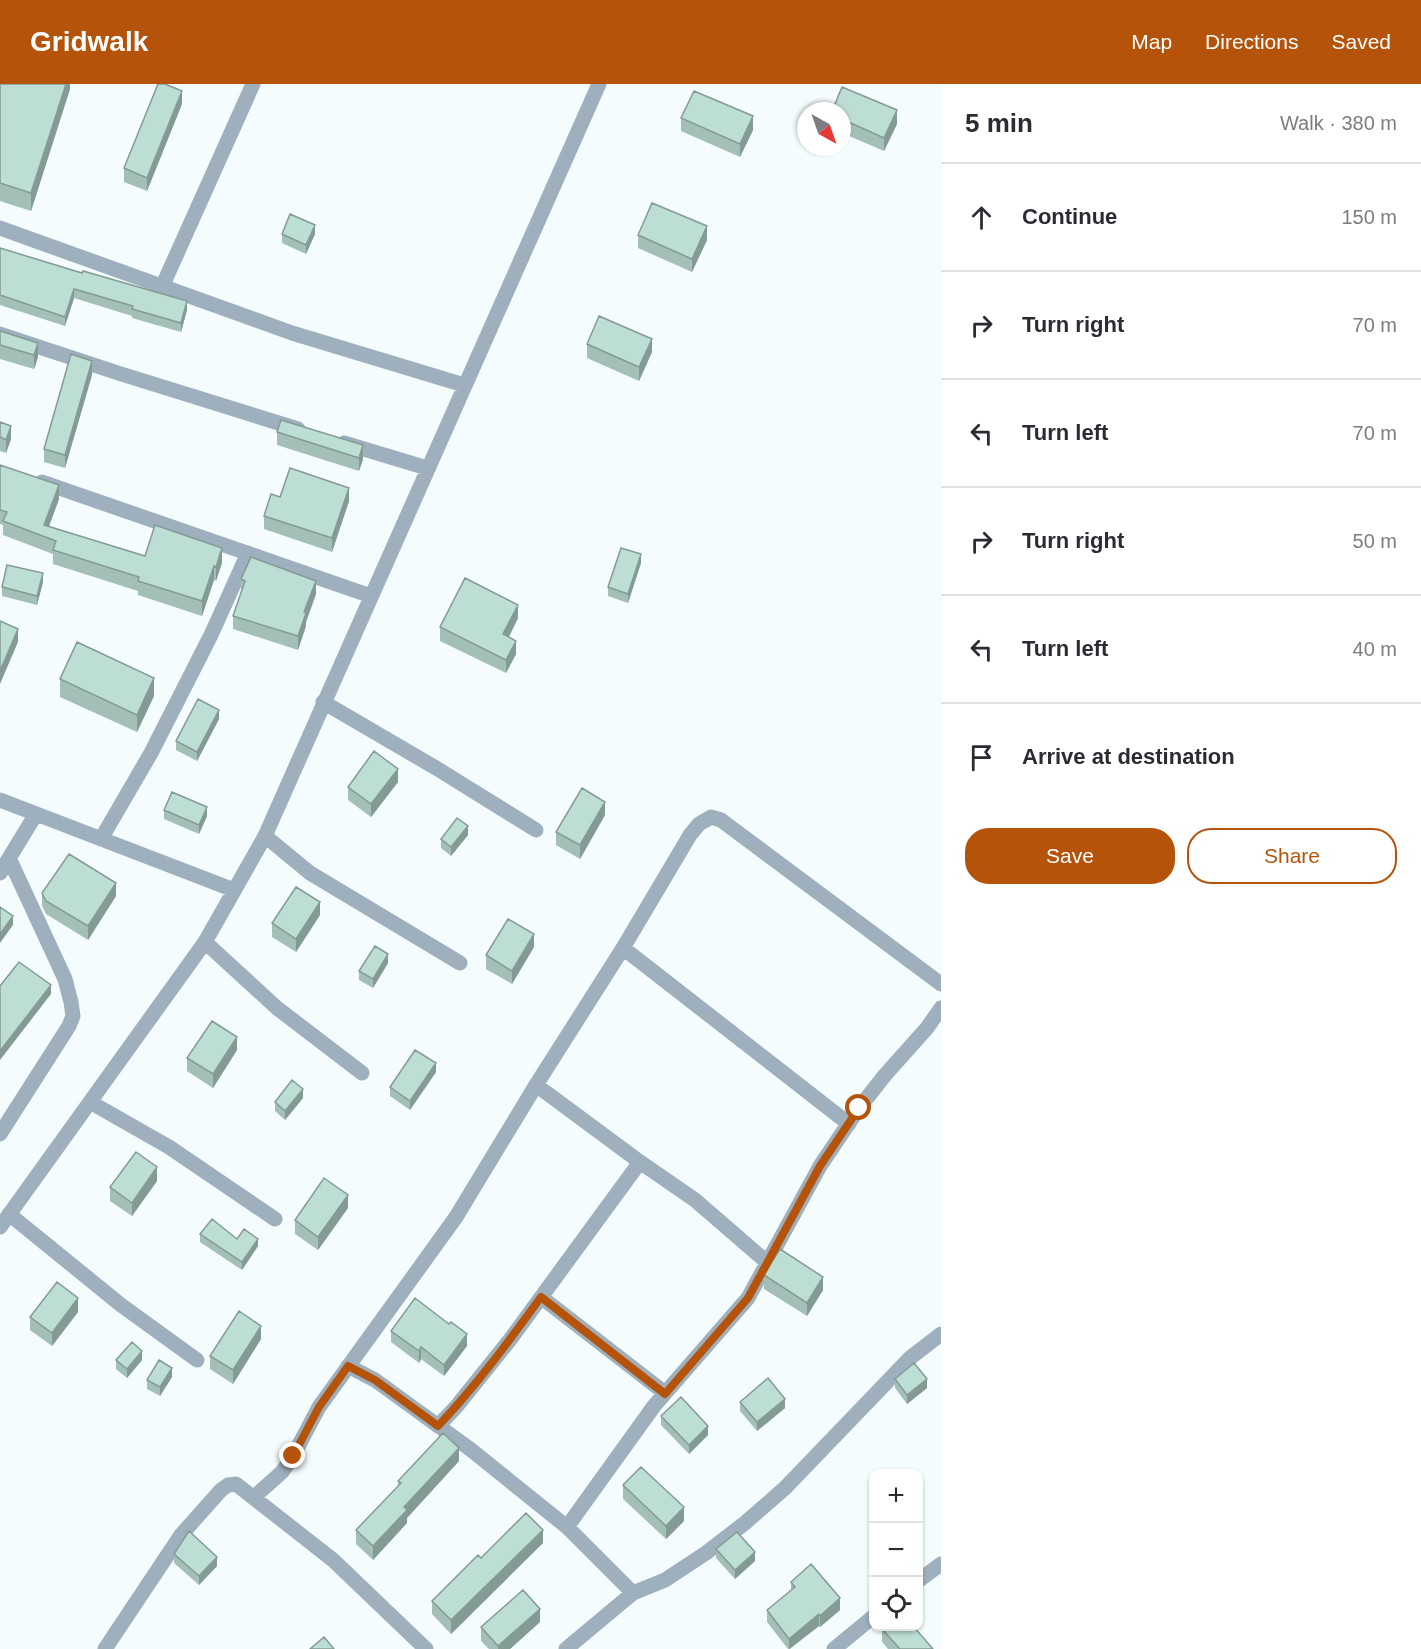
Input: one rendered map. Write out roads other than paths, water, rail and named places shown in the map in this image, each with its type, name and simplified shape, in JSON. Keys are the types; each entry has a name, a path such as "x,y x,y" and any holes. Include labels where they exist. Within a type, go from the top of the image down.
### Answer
{"street":[{"path":"162,287 253,84"},
{"path":"0,1227 206,942 265,836 598,84"},
{"path":"0,228 292,333 464,385"},
{"path":"0,334 313,433"},
{"path":"336,440 427,468"},
{"path":"29,478 371,596"},
{"path":"101,839 151,753 211,635 248,553"},
{"path":"323,702 536,830"},
{"path":"0,800 234,890"},
{"path":"0,873 36,814"},
{"path":"254,1497 282,1472 319,1407 456,1217 623,948 690,834 699,824 711,817 721,820 941,984"},
{"path":"265,836 310,873 460,963"},
{"path":"0,1134 69,1026 73,1016 65,979 9,858"},
{"path":"206,942 277,1008 362,1073"},
{"path":"623,948 849,1124"},
{"path":"567,1527 654,1406 748,1298 820,1166 885,1075 927,1028 941,1008"},
{"path":"536,1085 695,1200 768,1263"},
{"path":"90,1102 169,1147 275,1219"},
{"path":"438,1426 509,1341 640,1162"},
{"path":"9,1214 121,1305 197,1360"},
{"path":"541,1297 665,1394"},
{"path":"566,1649 633,1593 665,1580 745,1523 785,1488 910,1358 941,1334"},
{"path":"348,1366 375,1380 470,1449 567,1527 633,1593"},
{"path":"105,1649 181,1535 221,1490 228,1485 236,1484 333,1560 426,1649"},
{"path":"923,1577 941,1564"},
{"path":"834,1649 869,1619"}]}
